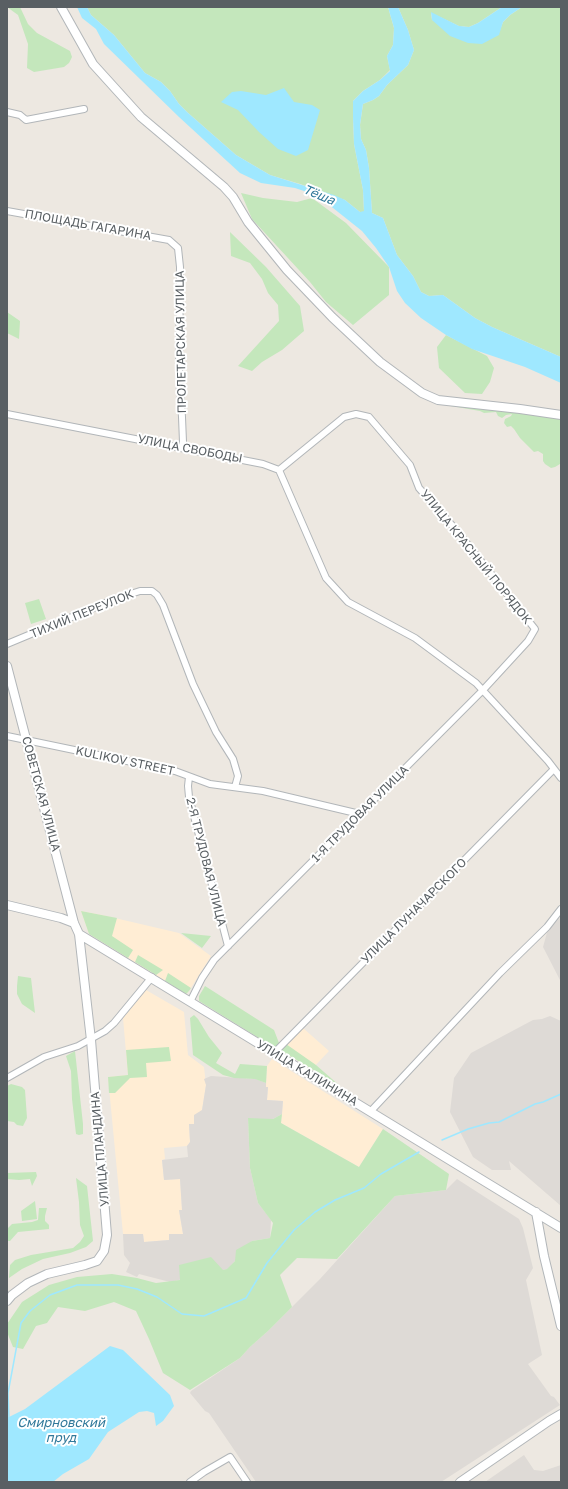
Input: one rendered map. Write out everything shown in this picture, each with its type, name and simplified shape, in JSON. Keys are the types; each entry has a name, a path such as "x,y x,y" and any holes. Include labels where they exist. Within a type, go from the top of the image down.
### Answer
{"street":[{"path":"61,7 93,64 141,118 224,187 233,197 248,222 287,270 332,317 380,362 422,393 438,400 520,409 561,416"},
{"path":"7,112 20,115 26,120 84,109"},
{"name":"ПЛОЩАДЬ ГАГАРИНА","path":"7,211 169,240"},
{"name":"ПРОЛЕТАРСКАЯ УЛИЦА","path":"169,240 178,248 180,267 179,378 182,417 182,447"},
{"name":"УЛИЦА СВОБОДЫ","path":"7,414 182,447 264,464 279,470"},
{"name":"УЛИЦА КРАСНЫЙ ПОРЯДОК","path":"279,470 344,418 356,414 369,417 410,466 419,488 457,531 535,630"},
{"path":"279,470 326,578 348,602 415,638 476,683 561,778"},
{"name":"ТИХИЙ ПЕРЕУЛОК","path":"7,644 115,599 140,591 152,591 157,595 163,605 193,684 216,732 233,759 238,776 235,787"},
{"name":"1-Я ТРУДОВАЯ УЛИЦА","path":"190,1002 214,960 483,690 528,641 535,630"},
{"name":"СОВЕТСКАЯ УЛИЦА","path":"7,666 74,923 79,934"},
{"name":"KULIKOV STREET","path":"7,736 175,771 210,784 263,791 360,814"},
{"name":"УЛИЦА ЛУНАЧАРСКОГО","path":"274,1053 554,769"},
{"name":"2-Я ТРУДОВАЯ УЛИЦА","path":"189,777 188,786 190,797 228,946"},
{"path":"7,905 61,918 74,923"},
{"path":"370,1112 500,973 547,926 561,909"},
{"name":"УЛИЦА КАЛИНИНА","path":"79,934 152,977 190,1002 561,1228"},
{"name":"УЛИЦА ПЛАНДИНА","path":"7,1301 12,1295 28,1283 47,1274 85,1265 97,1260 104,1251 107,1235 91,1040 79,934"},
{"path":"7,1078 44,1057 78,1046 91,1040 114,1023 152,977"},
{"path":"536,1212 544,1256 561,1326"},
{"path":"460,1482 561,1414"},
{"path":"190,1482 204,1472 230,1458 247,1482"}],"shaded area":[{"path":"81,911 179,933 211,956 186,994 89,934"},
{"path":"561,917 561,982 543,947 548,929"},
{"path":"146,990 184,1012 188,1055 204,1067 206,1085 202,1110 194,1124 189,1124 190,1142 187,1146 164,1148 165,1159 162,1160 164,1180 180,1179 182,1210 179,1211 183,1234 169,1234 169,1240 144,1242 143,1234 123,1234 108,1077 128,1075 123,1018"},
{"path":"550,1016 561,1021 561,1206 509,1161 511,1170 492,1170 473,1157 450,1112 454,1078 471,1053 533,1020"},
{"path":"303,1028 329,1051 312,1069 280,1050"},
{"path":"272,1059 383,1129 359,1167 281,1123 283,1101 267,1100 267,1066"},
{"path":"211,1076 256,1079 266,1083 266,1087 268,1087 267,1100 283,1101 282,1114 273,1119 248,1119 250,1168 258,1203 271,1220 270,1238 252,1241 228,1269 170,1282 139,1274 137,1277 126,1272 130,1263 124,1255 123,1234 143,1234 144,1242 169,1240 169,1234 183,1234 179,1210 182,1210 180,1179 164,1180 162,1160 188,1157 187,1146 190,1142 189,1124 194,1124 194,1115 202,1110 206,1085 204,1079"},
{"path":"457,1179 519,1219 523,1228 533,1268 526,1280 542,1355 528,1364 551,1396 554,1397 560,1405 441,1482 256,1482 209,1413 205,1411 190,1393 191,1391 240,1358 320,1279 395,1196 446,1190"},
{"path":"524,1455 534,1470 543,1471 561,1465 561,1482 485,1482"}],"green space":[{"path":"7,7 20,7 28,24 37,33 70,51 72,57 69,63 64,67 34,72 27,68 28,44 18,15"},
{"path":"87,7 388,7 394,28 393,45 387,56 390,70 380,80 363,91 353,101 354,144 363,190 364,212 360,212 345,200 270,175 236,155 187,112 161,82 145,73 114,35 91,15"},
{"path":"398,7 502,7 478,23 469,27 459,26 431,13 432,20 498,35 503,22 522,7 561,7 561,357 492,327 475,318 443,295 429,296 421,292 413,276 397,255 383,218 372,213 369,168 366,150 361,139 360,125 363,104 379,96 387,85 408,65 414,50 408,30"},
{"path":"241,193 263,198 297,202 312,198 346,223 389,267 389,295 353,325 326,302 310,282 252,219"},
{"path":"230,232 266,267 300,306 304,331 282,350 262,362 252,371 238,366 279,321 278,305 268,293 262,279 250,263 231,256"},
{"path":"7,312 20,321 19,339 7,333"},
{"path":"446,335 487,356 494,368 490,382 482,394 465,393 439,368 437,347"},
{"path":"450,404 561,417 560,464 551,468 545,464 543,461 543,454 538,451 534,452 520,438 511,426 507,427 504,423 505,419 512,414 506,415 502,418 498,416 496,412 484,413 450,406"},
{"path":"39,599 46,619 31,624 25,603"},
{"path":"81,911 117,918 112,936 133,950 128,958 89,934"},
{"path":"181,933 211,936 202,948"},
{"path":"138,955 163,970 156,975 135,962"},
{"path":"168,973 191,988 186,994 165,981"},
{"path":"18,976 31,978 35,1013 22,1004 17,994"},
{"path":"205,986 274,1030 279,1043 275,1048 199,1001 199,996"},
{"path":"194,1015 222,1053 216,1063 235,1074 240,1064 267,1066 266,1083 255,1079 234,1078 223,1075 193,1055 190,1018"},
{"path":"286,1044 316,1065 340,1086 280,1050"},
{"path":"169,1047 171,1061 146,1063 147,1077 130,1078 115,1093 109,1093 108,1077 128,1075 126,1050"},
{"path":"75,1051 83,1124 83,1134 79,1135 76,1134 72,1099 71,1071 66,1056"},
{"path":"11,1084 22,1087 25,1090 27,1118 23,1126 7,1121 7,1086"},
{"path":"282,1114 281,1123 359,1167 383,1129 449,1174 446,1190 395,1196 337,1259 297,1258 280,1275 292,1307 240,1358 190,1390 163,1373 136,1311 114,1302 85,1311 58,1307 47,1323 36,1326 23,1349 13,1347 7,1332 7,1324 22,1302 49,1285 77,1277 112,1274 156,1283 180,1280 179,1265 211,1257 223,1270 227,1269 235,1261 236,1250 252,1241 270,1238 273,1223 258,1203 250,1168 248,1118 273,1119"},
{"path":"36,1172 37,1176 32,1186 30,1179 7,1179 7,1173"},
{"path":"76,1178 87,1186 93,1241 86,1247 70,1253 43,1259 22,1269 9,1278 10,1265 15,1260 31,1255 73,1248 80,1242 84,1236 80,1225"},
{"path":"35,1201 37,1219 22,1221 21,1211"},
{"path":"39,1208 47,1208 45,1221 49,1225 49,1229 18,1232 10,1241 7,1241 7,1229 12,1224 38,1220"}],"water":[{"name":"Тёша","path":"77,7 87,7 91,15 114,35 145,73 161,82 187,112 236,155 270,175 334,195 345,200 360,212 364,211 363,190 354,144 353,101 363,91 380,80 390,71 387,56 393,45 394,28 388,7 398,7 408,30 414,50 408,65 387,85 379,96 363,104 360,125 361,139 366,150 369,168 372,213 383,218 397,255 413,276 421,292 429,296 443,295 475,318 492,327 561,357 561,383 525,367 472,349 446,335 421,318 405,303 397,291 389,267 362,231 328,204 310,193 295,188 261,183 240,173 179,117 104,44 96,29 82,18"},
{"path":"502,7 522,7 503,22 499,35 482,44 468,43 450,36 432,20 431,12 459,26 469,27 478,23"},
{"path":"284,88 294,102 312,105 320,110 308,150 296,156 278,149 238,110 221,102 232,92 241,91 266,95"},
{"name":"Смирновский пруд","path":"110,1346 123,1350 170,1395 174,1406 163,1421 156,1426 154,1413 147,1411 139,1412 108,1432 89,1459 63,1474 53,1482 7,1482 7,1418 25,1409"}],"waterway":[{"path":"442,1140 468,1129 489,1123 499,1122 535,1104 561,1094"},
{"path":"9,1418 8,1393 21,1323 30,1311 50,1295 77,1285 118,1285 137,1289 157,1297 182,1314 204,1316 246,1298 267,1263 294,1230 315,1212 335,1200 364,1188 381,1174 419,1152"}]}
